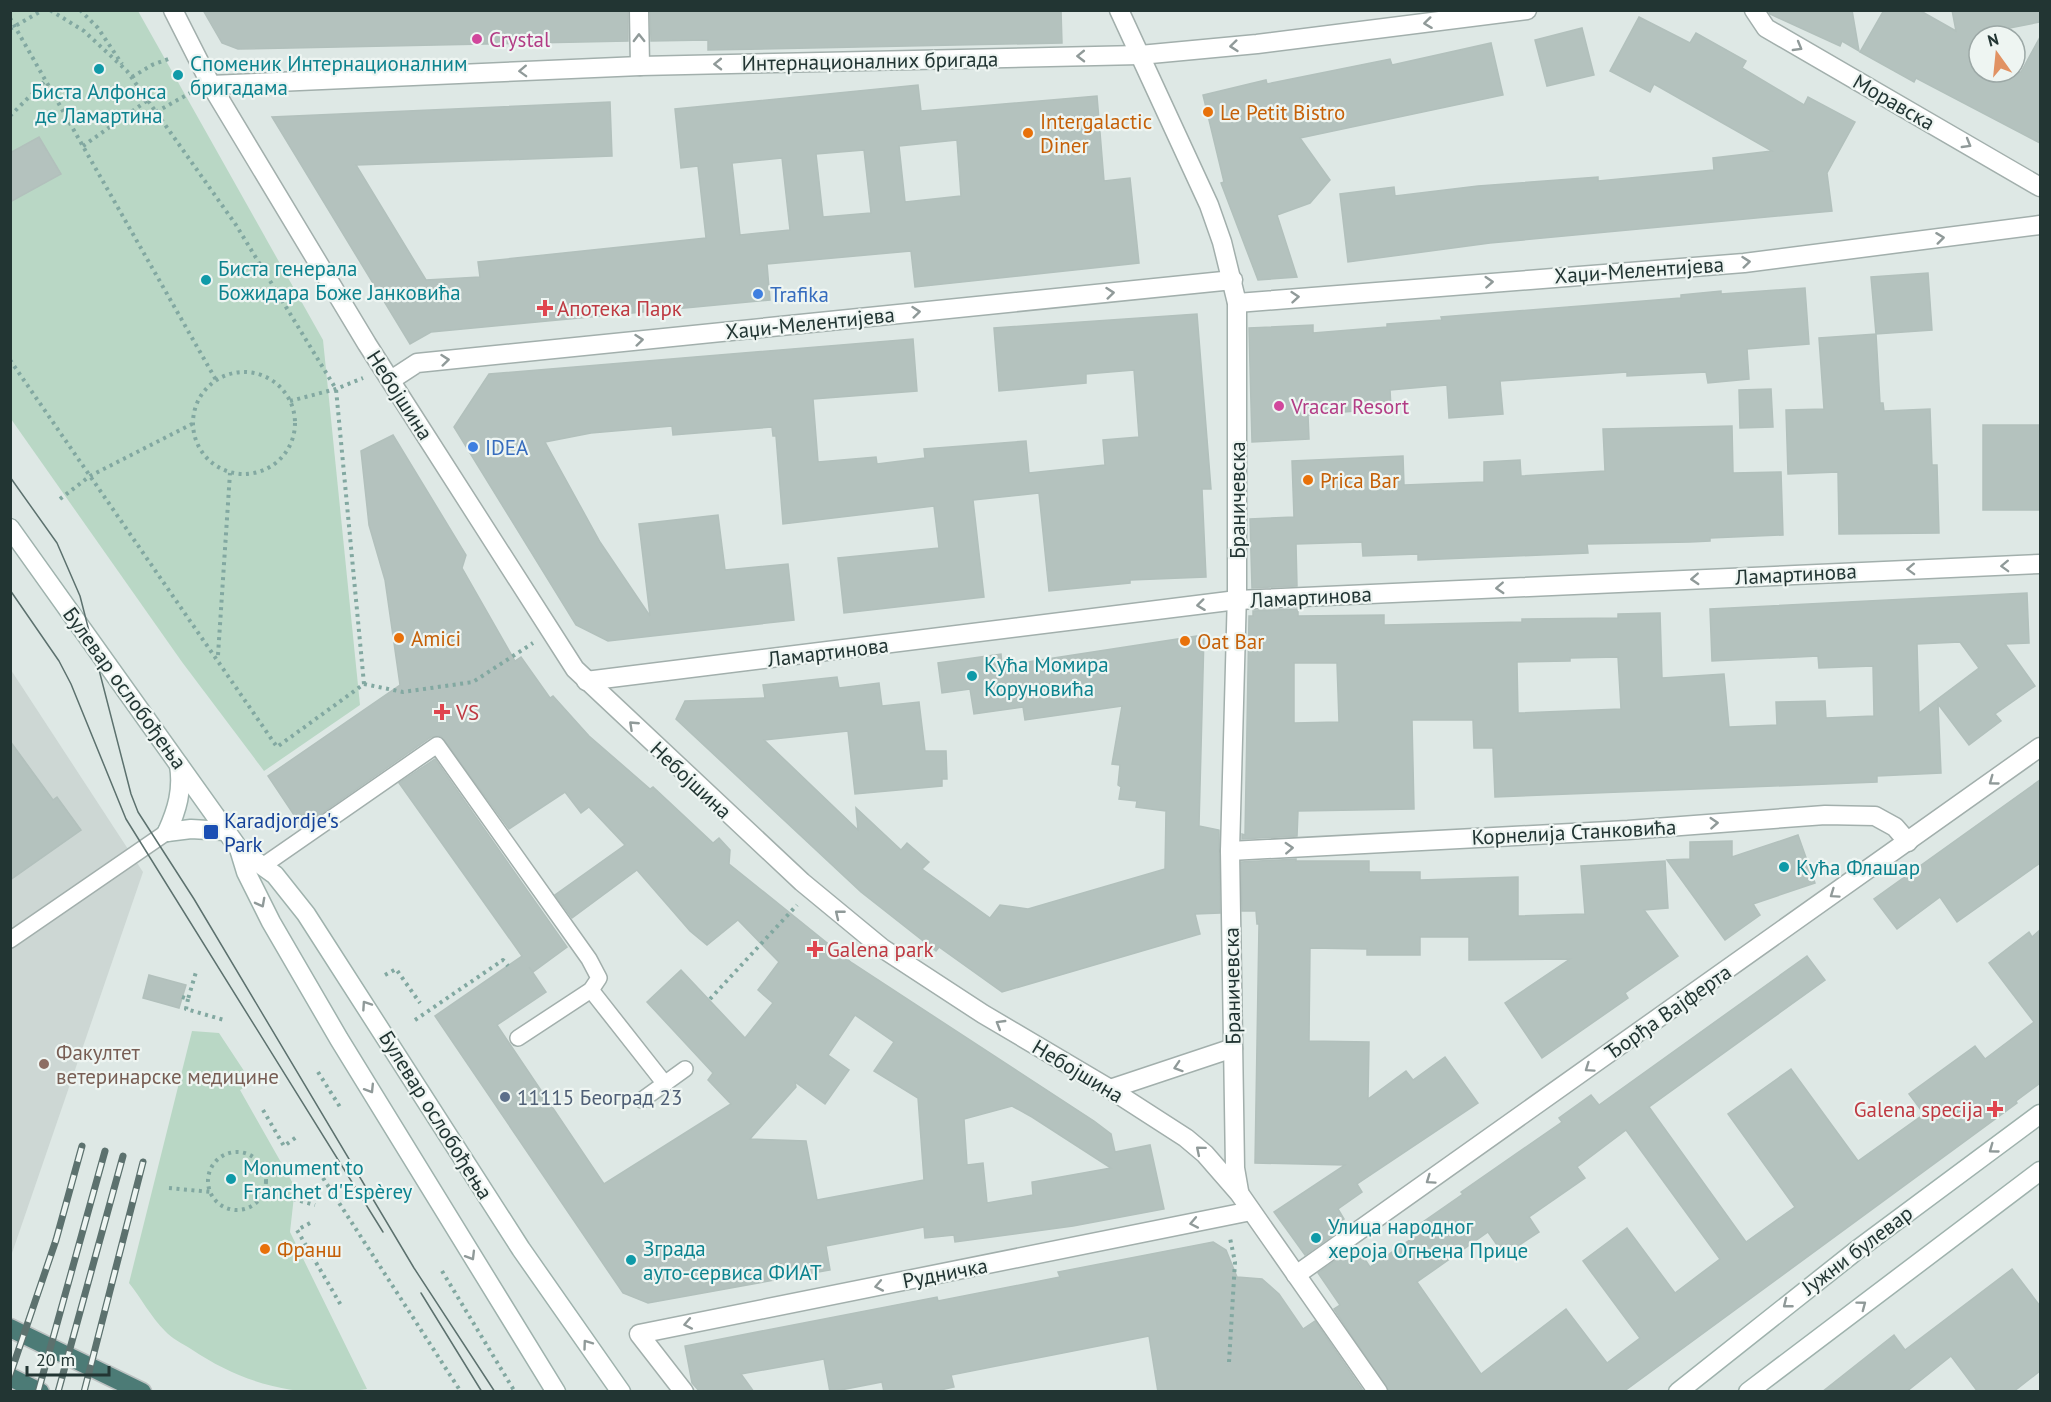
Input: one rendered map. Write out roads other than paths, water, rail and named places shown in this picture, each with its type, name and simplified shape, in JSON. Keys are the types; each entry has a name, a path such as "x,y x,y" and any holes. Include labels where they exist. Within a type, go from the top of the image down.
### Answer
{"highway":[{"path":"10,1328 142,1392"},
{"path":"10,1377 40,1392"},
{"path":"10,1384 21,1392"}],"street":[{"name":"Небојшина","path":"173,10 211,85 392,380 556,641 586,681 802,882 882,948 983,1014 1110,1089 1186,1138 1216,1164 1239,1193 1378,1392"},
{"path":"639,10 640,66"},
{"name":"Браничевска","path":"1119,10 1209,205 1233,280 1237,303 1237,600 1230,851 1235,1168 1239,1193"},
{"name":"Интернационалних бригада","path":"211,85 640,66 1140,55 1257,44 1527,10"},
{"name":"Моравска","path":"1754,10 1766,28 2040,187"},
{"name":"Хаџи-Мелентијева","path":"1237,303 1744,262 2040,225"},
{"name":"Хаџи-Мелентијева","path":"392,380 417,363 1233,280"},
{"name":"Булевар ослобођења","path":"10,528 239,849 254,890 339,1039 556,1392"},
{"name":"Ламартинова","path":"586,681 1237,600 2040,564"},
{"name":"Ђорђа Вајферта","path":"1296,1275 2040,747"},
{"path":"178,764 182,783 167,832 225,831"},
{"name":"Корнелија Станковића","path":"1230,851 1628,830 1825,815 1875,816 1894,827 1908,842"},
{"name":"Булевар ослобођења","path":"239,849 264,865 306,914 521,1249 621,1392"},
{"path":"1110,1089 1233,1048"},
{"name":"Јужни булевар","path":"1678,1392 1857,1250 2040,1114"},
{"path":"1748,1392 2040,1170"},
{"name":"Рудничка","path":"684,1392 639,1334 1251,1211"}],"lane":[{"path":"264,865 436,745 590,959 599,978 591,990 518,1038"},
{"path":"10,940 167,832"},
{"path":"591,990 665,1084"},
{"path":"642,1101 685,1069"}],"tram line":[{"path":"10,477 57,543 80,596 131,794 138,812 194,899 414,1268 495,1392"},
{"path":"10,590 59,661 71,684 126,819 383,1232"},
{"path":"421,1293 482,1392"}],"railway":[{"path":"10,1375 56,1240 82,1146"},
{"path":"38,1392 105,1151"},
{"path":"58,1392 123,1156"},
{"path":"84,1392 143,1162"}],"place":[{"name":"Crystal","path":"477,39"},
{"name":"Биста Алфонса де Ламартина","path":"99,69"},
{"name":"Споменик Интернационалним бригадама","path":"178,75"},
{"name":"Le Petit Bistro","path":"1208,112"},
{"name":"Intergalactic Diner","path":"1028,133"},
{"name":"Биста генерала Божидара Боже Јанковића","path":"206,280"},
{"name":"Trafika","path":"758,294"},
{"name":"Апотека Парк","path":"545,308"},
{"name":"Vracar Resort","path":"1279,406"},
{"name":"IDEA","path":"473,447"},
{"name":"Prica Bar","path":"1308,480"},
{"name":"Amici","path":"399,638"},
{"name":"Oat Bar","path":"1185,641"},
{"name":"Кућа Момира Коруновића","path":"972,676"},
{"name":"VS","path":"442,712"},
{"name":"Karadjordje's Park","path":"211,832"},
{"name":"Кућа Флашар","path":"1784,867"},
{"name":"Galena park","path":"815,949"},
{"name":"Факултет ветеринарске медицине","path":"44,1064"},
{"name":"11115 Београд 23","path":"505,1097"},
{"name":"Galena specija","path":"1995,1109"},
{"name":"Monument to Franchet d'Espèrey","path":"231,1179"},
{"name":"Улица народног хероја Огњена Прице","path":"1316,1238"},
{"name":"Франш","path":"265,1249"},
{"name":"Зграда ауто-сервиса ФИАТ","path":"631,1260"}]}
